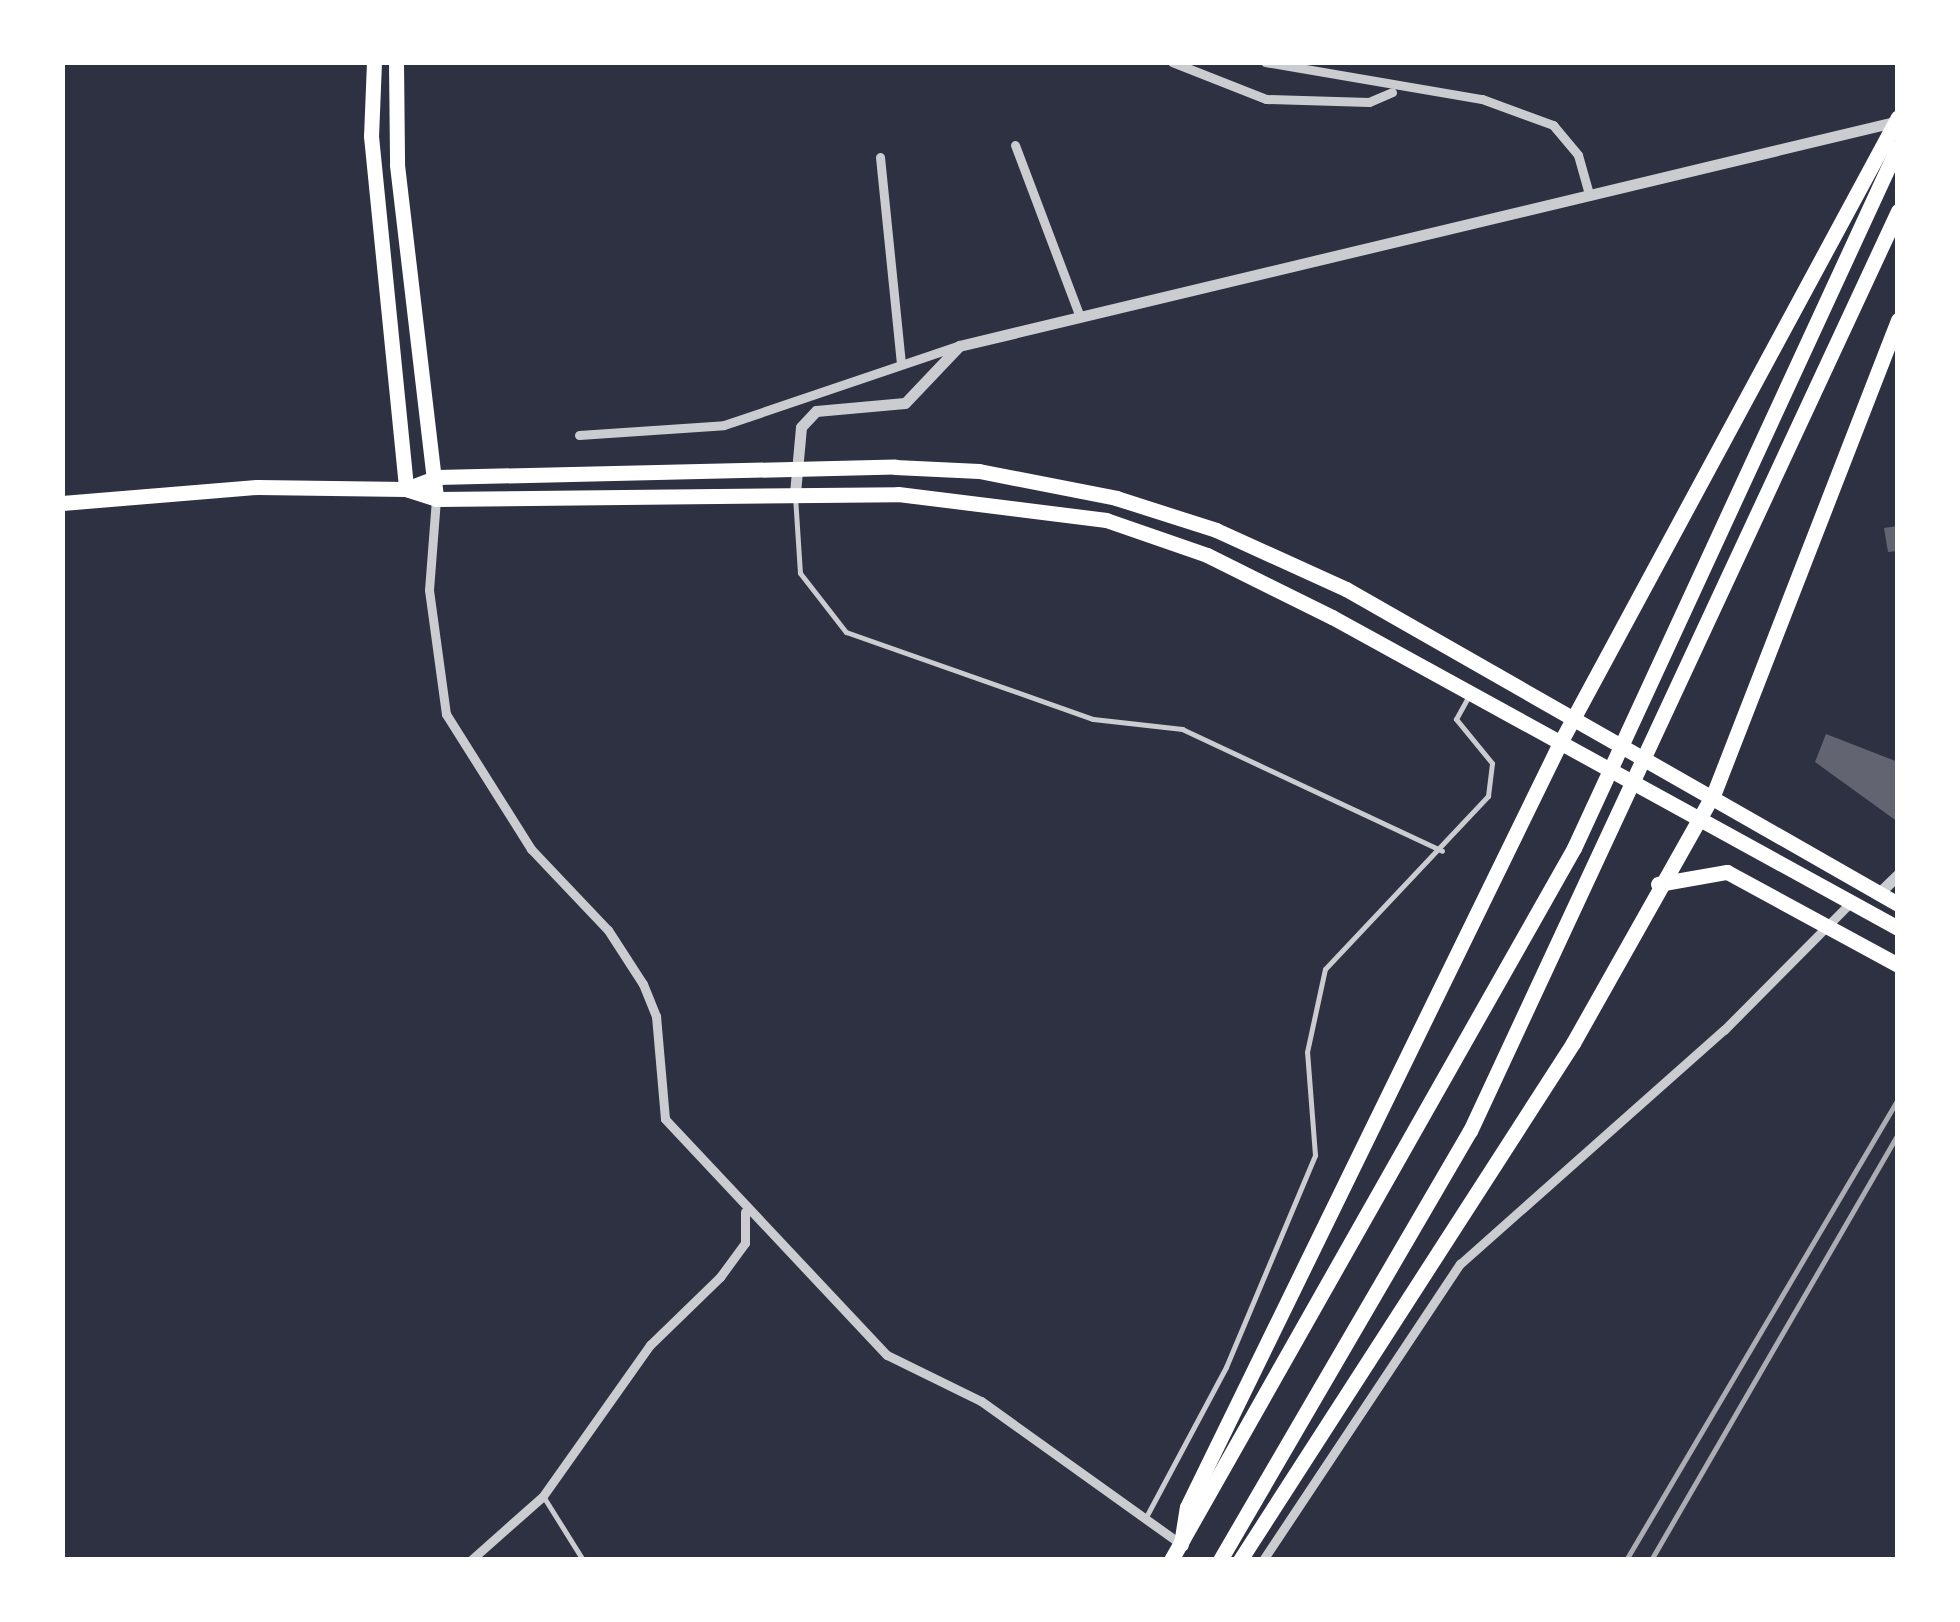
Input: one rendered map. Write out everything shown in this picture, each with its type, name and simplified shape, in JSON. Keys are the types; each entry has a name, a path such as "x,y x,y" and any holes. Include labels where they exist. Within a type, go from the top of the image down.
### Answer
{"main road":[{"path":"374,62 371,136 406,489"},
{"path":"396,62 396,165 437,477 436,499"},
{"path":"1181,1544 1187,1507 1560,742 1898,119"},
{"path":"1171,1560 1574,848 1664,669 1898,146"},
{"path":"1220,1560 1470,1131 1686,682 1898,211"},
{"path":"1240,1560 1572,1043 1658,884 1714,793 1898,320"},
{"path":"406,489 437,477 798,467 978,472 1166,514 1346,589 1714,793 1898,904"},
{"path":"62,503 257,488 406,489 436,499 795,493 975,500 1106,520 1266,583 1898,928"},
{"path":"1658,884 1727,872 1833,926 1898,965"}],"street":[{"path":"1172,62 1266,99 1369,102 1394,90"},
{"path":"1265,62 1394,90 1482,99 1553,125 1578,155 1589,194"},
{"path":"579,435 724,424 960,346 1812,144 1898,119"},
{"path":"1016,145 1080,317"},
{"path":"880,157 901,363"},
{"path":"795,493 800,427 816,411 904,403 960,346"},
{"path":"436,499 429,590 452,728 531,849 608,930 643,984 656,1016 666,1119 744,1208 886,1355 982,1400 1181,1544"},
{"path":"1878,894 1898,875"},
{"path":"1263,1560 1460,1264 1833,926 1852,901"},
{"path":"472,1560 543,1496 650,1345 745,1243 744,1208"},
{"path":"1368,1364 1386,1378"}],"lane":[{"path":"795,493 800,574 846,632 1093,719 1182,729 1442,851"},
{"path":"1144,1520 1226,1367 1315,1155 1306,1052 1325,968 1442,851 1488,796 1492,763 1456,719 1470,696"},
{"path":"543,1496 584,1560"}],"building":[{"path":"1898,526 1898,551 1888,552 1884,528"},
{"path":"1826,734 1898,762 1898,822 1815,762"}],"railway":[{"path":"1626,1560 1898,1099"},
{"path":"1651,1560 1898,1134"}]}
